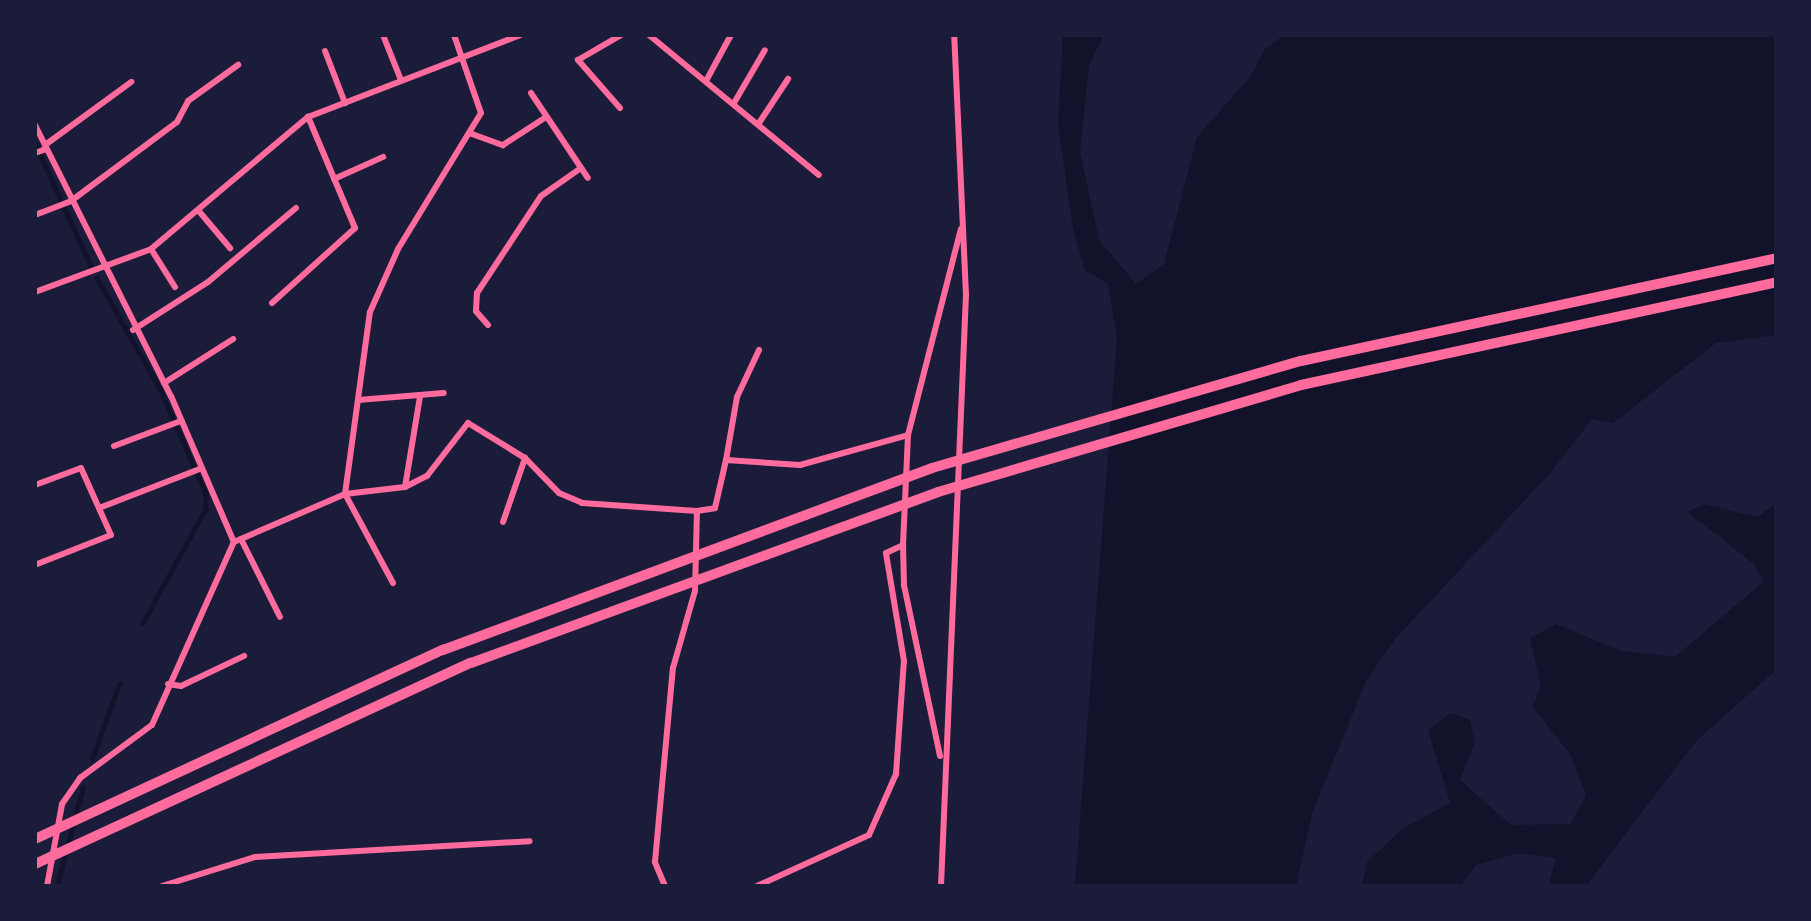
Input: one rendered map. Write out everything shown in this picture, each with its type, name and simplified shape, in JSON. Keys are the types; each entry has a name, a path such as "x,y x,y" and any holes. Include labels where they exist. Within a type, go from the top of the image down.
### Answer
{"highway":[{"path":"35,839 340,694 635,573 932,467 1119,410 1455,324 1776,258"},
{"path":"35,864 352,713 646,596 937,492 1250,399 1473,344 1776,282"}],"street":[{"path":"383,35 401,80"},
{"path":"393,583 345,494 370,312 398,249 472,134 481,113 454,35"},
{"path":"35,292 151,249 308,117 520,35"},
{"path":"620,108 578,61 621,35"},
{"path":"649,35 819,175"},
{"path":"706,80 731,35"},
{"path":"941,886 942,768 966,295 954,35"},
{"path":"734,103 765,50"},
{"path":"325,51 345,103"},
{"path":"35,215 66,203 177,122 188,101 238,65"},
{"path":"759,123 788,79"},
{"path":"41,150 131,82"},
{"path":"531,93 588,178"},
{"path":"272,303 355,228 308,117"},
{"path":"472,134 503,145 546,117"},
{"path":"35,125 41,150 66,203 164,383 198,469 280,617"},
{"path":"334,179 383,157"},
{"path":"488,325 476,311 477,293 541,196 580,168"},
{"path":"133,330 208,282 296,208"},
{"path":"198,210 230,248"},
{"path":"942,768 904,585 903,545 908,435 962,223"},
{"path":"151,249 175,287"},
{"path":"164,383 233,339"},
{"path":"47,886 62,804 96,764 145,735 238,541 345,494 405,487 427,475 468,423 525,458 544,481 582,503 697,511 715,508 737,397 760,350"},
{"path":"358,400 444,393"},
{"path":"405,487 421,396"},
{"path":"114,446 178,422"},
{"path":"726,460 800,465 908,435"},
{"path":"503,522 525,458"},
{"path":"35,485 80,468 111,535 35,565"},
{"path":"99,508 198,469"},
{"path":"665,886 655,862 673,668 695,591 697,511"},
{"path":"757,886 869,835 896,774 904,661 886,552 903,545"},
{"path":"168,684 181,685 244,656"},
{"path":"162,886 255,857 530,841"}],"shaded area":[{"path":"1063,35 1104,35 1089,65 1080,152 1099,240 1136,284 1164,264 1197,137 1251,76 1264,50 1284,35 1776,35 1776,335 1716,343 1613,423 1592,419 1552,471 1395,639 1366,681 1312,814 1296,886 1075,886 1117,337 1108,284 1085,270 1073,229 1058,123"},
{"path":"1776,503 1776,670 1697,740 1586,886 1548,886 1556,858 1519,853 1476,865 1460,886 1362,886 1367,862 1402,829 1450,803 1428,730 1450,713 1470,720 1475,743 1460,780 1511,825 1571,824 1586,795 1571,755 1533,707 1541,686 1530,638 1556,624 1622,651 1675,657 1763,582 1755,565 1688,512 1703,504 1758,517"}],"waterway":[{"path":"35,143 91,266"},
{"path":"97,278 160,389 206,494 206,509 143,623"},
{"path":"92,759 119,684"},
{"path":"57,886 83,787"}]}
